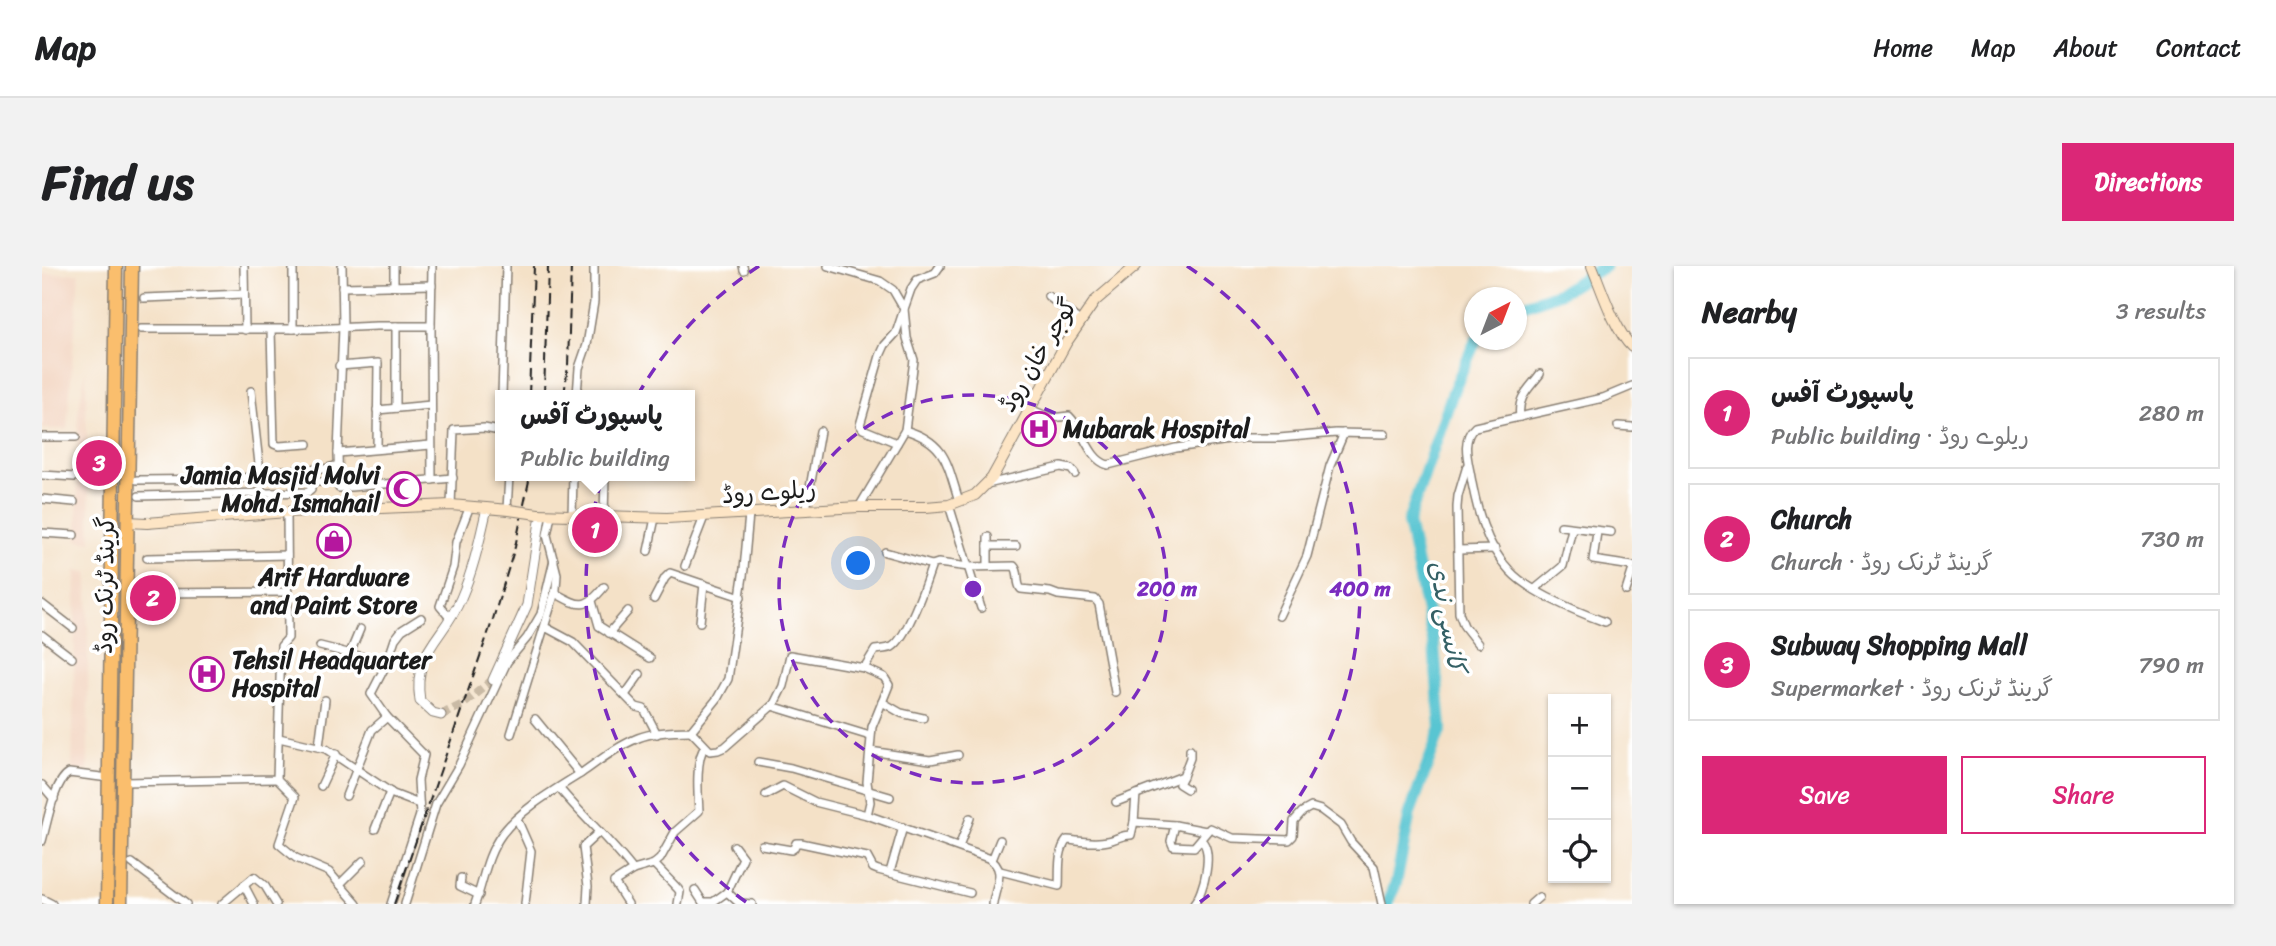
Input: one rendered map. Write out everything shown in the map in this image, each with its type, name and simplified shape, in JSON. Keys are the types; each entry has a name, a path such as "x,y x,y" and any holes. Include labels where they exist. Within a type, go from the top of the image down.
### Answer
{"highway":[{"name":"گرینڈ ٹرنک روڈ","path":"107,904 116,266"},
{"name":"گرینڈ ٹرنک روڈ","path":"121,904 132,266"}],"main road":[{"name":"گوجر خان روڈ","path":"989,481 1095,301 1136,266"},
{"path":"1592,266 1609,307 1632,347"},
{"path":"954,503 975,495 989,481"},
{"name":"ریلوے روڈ","path":"128,522 451,505 543,515 654,518 954,503"}],"street":[{"path":"244,266 245,330"},
{"path":"293,266 293,330"},
{"path":"342,266 339,488 453,478"},
{"path":"394,266 394,286"},
{"path":"432,266 432,480"},
{"path":"502,390 506,266"},
{"path":"577,390 579,368 587,345 594,302 594,266"},
{"path":"828,266 880,281 893,290 904,309 906,331 914,360 905,430 859,507"},
{"path":"897,443 863,429 860,425 880,356 885,345 896,333 914,283 935,273 940,266"},
{"path":"342,287 432,285"},
{"path":"144,298 244,294"},
{"path":"1048,296 1081,322"},
{"path":"396,326 396,408"},
{"path":"141,329 293,330 431,326"},
{"path":"271,330 274,444 308,444"},
{"path":"377,448 378,363"},
{"path":"339,366 395,363"},
{"path":"1520,417 1519,405 1522,397 1540,374"},
{"path":"1605,622 1535,589 1510,572 1481,520 1468,462 1469,432 1475,427 1602,398 1632,386"},
{"path":"251,391 260,473"},
{"path":"377,410 430,405"},
{"path":"1030,409 1051,418 1069,416 1094,455 1100,462 1108,465 1177,448 1230,440 1344,433 1385,434"},
{"path":"1618,426 1632,427"},
{"path":"451,505 454,430 495,429"},
{"path":"905,430 931,440 940,450 981,608"},
{"path":"806,510 820,431"},
{"path":"1279,617 1307,556 1326,479 1344,433"},
{"path":"42,437 76,437"},
{"path":"338,453 431,444"},
{"path":"1468,462 1458,496 1459,612 1464,626 1478,644"},
{"path":"137,480 241,479 260,473 324,470 338,465"},
{"path":"989,481 1061,467 1071,469 1075,474"},
{"path":"139,496 308,492 311,490 312,470"},
{"path":"42,475 75,477"},
{"path":"508,510 509,481"},
{"path":"572,516 573,481"},
{"path":"604,516 605,481"},
{"path":"312,482 338,482"},
{"path":"42,499 74,502"},
{"path":"450,618 440,606 453,567 456,542 470,506"},
{"path":"442,715 433,713 420,701 418,679 421,662 460,600 475,560 487,508"},
{"path":"277,779 281,646 288,638 286,512"},
{"path":"475,904 485,877 485,863 501,836 517,819 559,788 640,736 691,731 717,699 728,679 741,597 749,514"},
{"path":"511,734 555,593 557,574 543,515"},
{"path":"493,680 527,605 543,515"},
{"path":"685,566 704,517"},
{"path":"648,551 654,518"},
{"path":"1561,526 1597,532 1611,531"},
{"path":"1535,589 1561,569 1568,552 1572,529"},
{"path":"1597,532 1593,561 1632,569 1626,592"},
{"path":"42,533 74,535"},
{"path":"988,537 988,565"},
{"path":"988,547 1016,546"},
{"path":"1458,550 1495,549"},
{"path":"885,552 932,565 1014,566 1017,570 1018,586 1023,589 1095,599 1099,604 1115,692"},
{"path":"147,558 287,555"},
{"path":"405,904 436,804 459,765 507,662 527,638 541,614 554,560"},
{"path":"864,668 875,650 890,648 897,642 921,600 932,565"},
{"path":"654,599 668,573 741,597"},
{"path":"700,622 704,584"},
{"path":"555,593 575,604 584,604 592,601 604,587"},
{"path":"146,593 287,592"},
{"path":"592,601 597,624 650,658"},
{"path":"42,604 73,628"},
{"path":"608,633 628,611"},
{"path":"391,904 418,824 418,780 424,755 387,717 370,694 387,663 396,639 402,631 421,618"},
{"path":"545,626 573,642 636,707 644,709 657,734"},
{"path":"350,653 360,629"},
{"path":"42,635 72,658"},
{"path":"320,646 387,663"},
{"path":"691,731 705,747 712,751 721,749 772,706 783,686 790,655 864,668 888,681 888,690 870,736 867,782 870,802 867,815"},
{"path":"625,695 640,674"},
{"path":"319,746 325,700"},
{"path":"882,702 901,713 923,718"},
{"path":"772,706 870,736"},
{"path":"345,796 372,730 387,717"},
{"path":"535,719 580,774"},
{"path":"279,738 319,746 336,754 390,792 419,804"},
{"path":"628,904 614,882 633,870 654,864 665,854 681,825 699,811 699,763 701,751 705,747"},
{"path":"1187,789 1179,784 1190,758 1190,750"},
{"path":"870,751 924,760 958,755"},
{"path":"321,786 336,754"},
{"path":"758,762 784,766 890,797"},
{"path":"42,841 64,776 69,773 109,778"},
{"path":"1116,802 1183,776"},
{"path":"123,782 277,779 295,797 279,844 296,858 323,868 357,904"},
{"path":"42,785 54,799"},
{"path":"766,795 783,786 815,802 867,815 992,860 998,865 999,871 993,904"},
{"path":"559,788 633,870"},
{"path":"375,829 390,792"},
{"path":"999,871 1059,886 1059,863 1065,841 1110,841 1119,835 1130,835 1136,794"},
{"path":"1175,825 1171,841 1173,846 1192,848 1206,831 1212,828 1230,837 1289,840 1293,836 1296,818 1307,808 1316,807 1341,825 1351,842 1374,867 1382,904"},
{"path":"959,847 970,818"},
{"path":"517,819 531,851 526,904"},
{"path":"1134,822 1175,825 1206,831"},
{"path":"890,872 903,827"},
{"path":"587,904 588,886 583,847 598,833"},
{"path":"992,860 1000,840"},
{"path":"1194,904 1202,892 1208,855 1206,844 1201,840"},
{"path":"762,845 791,850 796,843 801,842 857,854 869,859 873,868 970,893"},
{"path":"695,890 704,903 713,902 727,892 743,858 734,845"},
{"path":"340,884 363,861"},
{"path":"132,863 187,904"},
{"path":"654,864 678,888 678,904"},
{"path":"222,904 254,877 276,904"},
{"path":"461,878 462,888 479,895"},
{"path":"244,885 254,904"},
{"path":"727,892 739,903 752,904"},
{"path":"1531,904 1539,897"},
{"path":"42,899 52,904"}],"shaded area":[{"path":"79,273 67,429 42,429 42,274"},
{"path":"86,369 91,542 77,540 78,414"},
{"path":"76,571 88,572 88,771 72,770"}],"waterway":[{"name":"کانسی ندی","path":"1527,304 1561,292 1605,266"},
{"name":"کانسی ندی","path":"1388,904 1396,883 1410,813 1441,728 1434,645 1408,522 1454,389 1472,350"}],"tunnel":[{"path":"441,715 462,705 493,680"}],"railway":[{"path":"529,390 534,266"},
{"path":"544,390 548,266"},
{"path":"565,390 571,266"},
{"path":"394,904 493,619 515,547 529,481"}],"place":[{"name":"Mubarak Hospital","path":"1039,429"},
{"name":"Subway Shopping Mall","path":"99,463"},
{"name":"Jamia Masjid Molvi Mohd. Ismahail","path":"404,489"},
{"name":"پاسپورٹ آفس","path":"595,530"},
{"name":"Arif Hardware and Paint Store","path":"334,541"},
{"name":"Church","path":"153,598"},
{"name":"Tehsil Headquarter Hospital","path":"207,674"}]}
